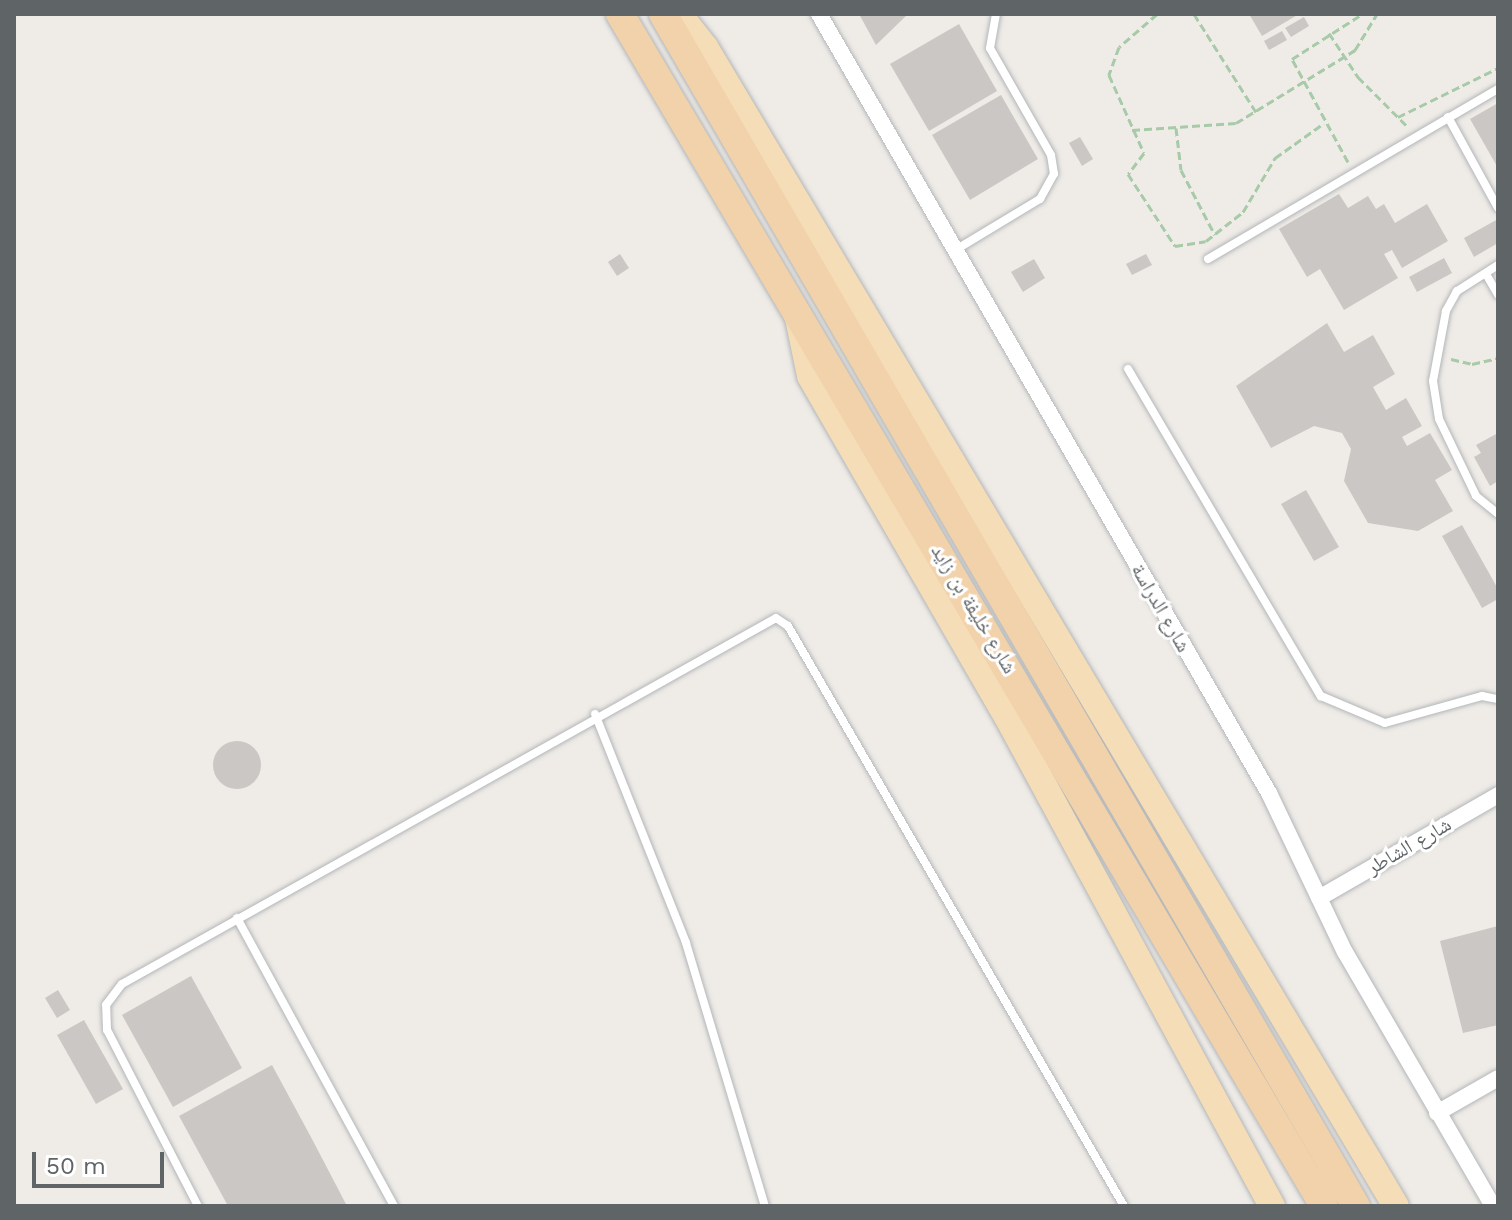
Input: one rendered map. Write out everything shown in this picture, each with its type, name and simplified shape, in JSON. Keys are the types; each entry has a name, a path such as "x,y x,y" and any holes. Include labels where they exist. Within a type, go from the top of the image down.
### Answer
{"highway":[{"name":"شارع خليفة بن زايد","path":"620,14 1324,1206"},
{"name":"شارع خليفة بن زايد","path":"663,14 1356,1206"}],"main road":[{"path":"679,14 705,47 1396,1206"},
{"path":"797,310 810,376 1012,726 1272,1206"}],"street":[{"name":"شارع الدراسة","path":"819,14 1269,793 1319,898 1437,1113 1493,1206"},
{"name":"شارع الشاطر","path":"1319,898 1498,795"},
{"path":"1437,1113 1498,1078"}],"lane":[{"path":"957,249 1040,199 1054,174 1051,155 990,48 996,14"},
{"path":"1208,259 1357,175 1498,89"},
{"path":"1448,117 1498,208"},
{"path":"1498,265 1457,291 1434,354 1439,419 1476,496 1498,514"},
{"path":"1486,274 1498,295"},
{"path":"1128,369 1321,696 1385,723 1482,696 1498,699"},
{"path":"198,1206 123,1067 107,1030 106,1005 122,984 763,620 788,626 1124,1206"},
{"path":"595,714 686,943 765,1206"},
{"path":"237,918 394,1206"}],"path":[{"path":"1157,14 1112,61 1109,75 1144,153 1128,174 1175,246 1189,248 1243,212 1275,158 1324,123"},
{"path":"1194,14 1256,112"},
{"path":"1357,175 1301,84 1293,53 1362,14"},
{"path":"1132,130 1213,128 1256,112 1343,58 1367,38 1377,14"},
{"path":"1329,33 1343,58 1415,137"},
{"path":"1398,117 1498,68"},
{"path":"1176,128 1181,170 1224,250"},
{"path":"1434,354 1472,364 1498,358"}],"building":[{"path":"859,14 908,14 876,45"},
{"path":"1249,14 1299,14 1262,36"},
{"path":"1304,17 1309,26 1291,37 1285,28"},
{"path":"959,24 997,91 929,131 890,64"},
{"path":"1282,31 1287,40 1269,50 1264,41"},
{"path":"1001,95 1038,159 970,200 932,135"},
{"path":"1498,103 1498,168 1470,119"},
{"path":"1080,137 1093,159 1082,166 1069,143"},
{"path":"1339,194 1348,208 1368,196 1376,209 1384,204 1395,223 1427,204 1448,241 1402,268 1392,250 1384,254 1398,278 1344,310 1320,269 1307,277 1279,229"},
{"path":"1498,219 1498,243 1474,257 1464,238"},
{"path":"620,254 629,268 617,276 608,262"},
{"path":"1146,254 1152,265 1132,275 1126,264"},
{"path":"1444,258 1452,273 1417,292 1409,277"},
{"path":"1034,259 1045,278 1023,292 1011,272"},
{"path":"1327,323 1344,352 1373,335 1395,374 1373,387 1386,410 1406,398 1422,426 1402,437 1407,446 1430,433 1452,470 1435,480 1453,511 1418,531 1368,523 1344,481 1351,449 1342,433 1314,426 1271,448 1236,386"},
{"path":"1498,433 1498,481 1490,486 1474,457 1481,453 1476,445"},
{"path":"1306,490 1339,547 1314,561 1281,504"},
{"path":"1462,525 1498,589 1498,599 1482,608 1442,536"},
{"path":"237,741 254,748 261,765 254,782 237,789 220,782 213,765 220,748"},
{"path":"1498,926 1498,1025 1463,1033 1440,941"},
{"path":"191,976 242,1068 173,1107 122,1015"},
{"path":"58,990 70,1010 57,1018 45,998"},
{"path":"84,1020 123,1089 96,1104 57,1035"},
{"path":"272,1065 347,1206 228,1206 179,1116"}]}
